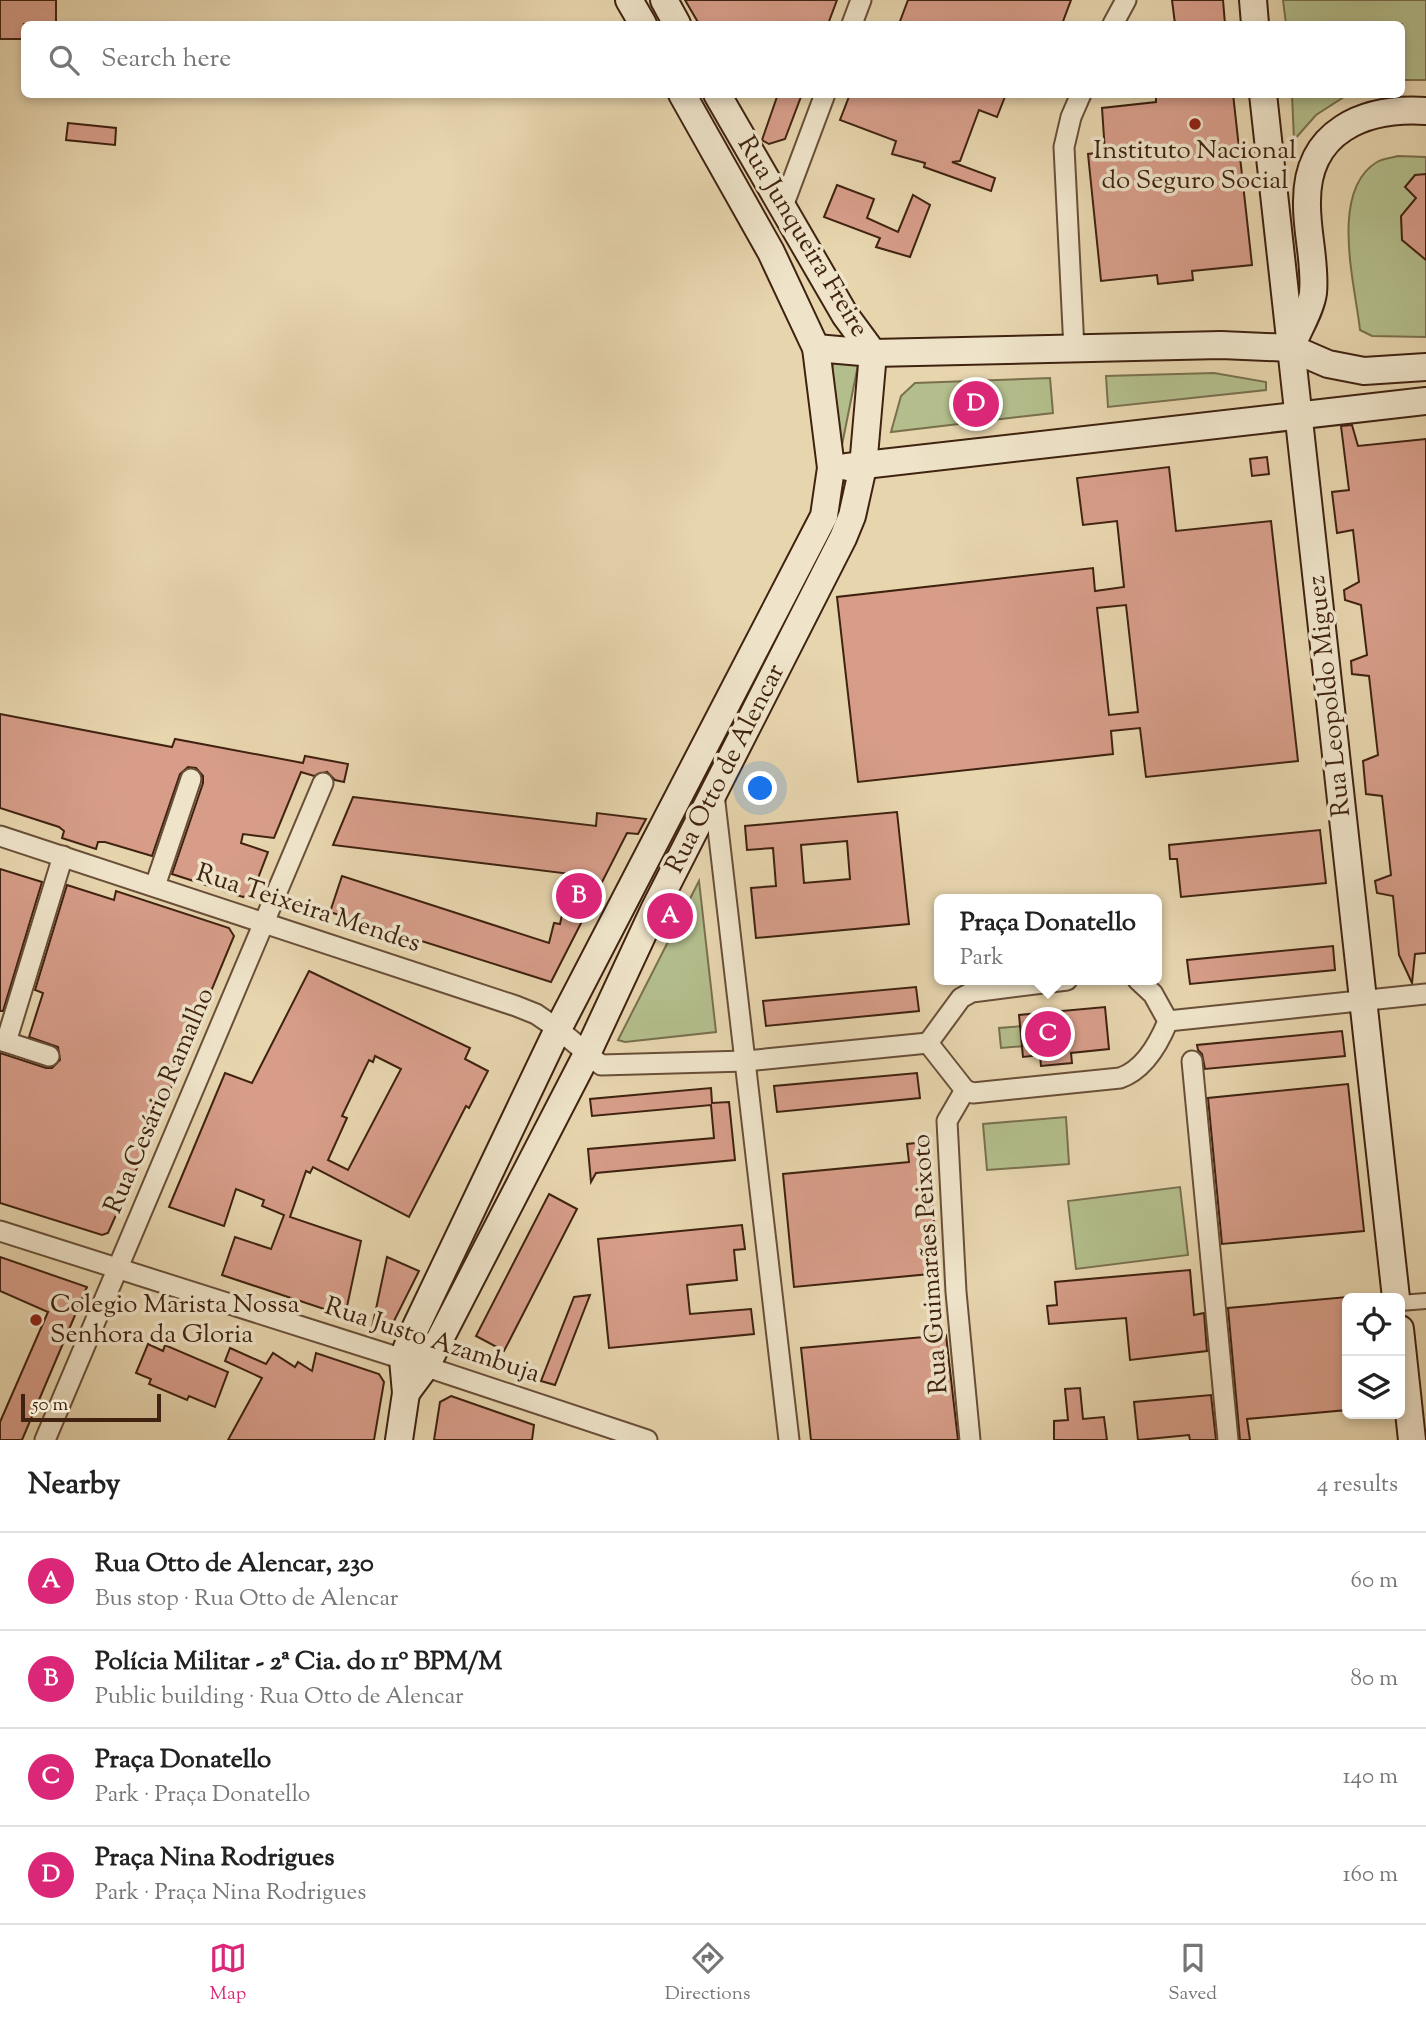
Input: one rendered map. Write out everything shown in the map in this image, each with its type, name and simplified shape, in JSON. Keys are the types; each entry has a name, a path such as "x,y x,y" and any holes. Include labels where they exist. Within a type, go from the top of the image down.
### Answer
{"main road":[{"path":"629,0 641,21"},
{"path":"664,0 675,21"},
{"path":"1253,0 1255,21"},
{"name":"Rua Junqueira Freire","path":"684,98 771,252 816,348 831,468"},
{"name":"Rua Junqueira Freire","path":"719,98 845,315 873,353 863,467"},
{"name":"Rua Leopoldo Miguez","path":"1263,98 1395,1293"},
{"path":"1291,348 1313,294 1308,181 1316,158 1333,135 1350,123 1372,114 1426,111"},
{"path":"1273,183 1308,181"},
{"path":"816,348 873,353 1221,345 1291,348 1328,364 1364,371 1426,367"},
{"path":"831,468 863,467 1426,401"},
{"name":"Rua Otto de Alencar","path":"414,1362 586,1056 654,910 843,538 855,506 863,467"},
{"name":"Rua Otto de Alencar","path":"414,1362 558,1029 824,516 831,468"},
{"path":"1403,1356 1412,1440"},
{"path":"399,1440 406,1392 414,1362"}],"street":[{"path":"853,21 861,0"},
{"path":"1115,21 1126,0"},
{"path":"782,209 824,98"},
{"path":"1074,349 1063,159 1071,117 1079,98"},
{"path":"155,886 191,779"},
{"name":"Rua Cesário Ramalho","path":"45,1440 323,783"},
{"path":"714,794 789,1440"},
{"name":"Rua Teixeira Mendes","path":"0,836 265,921 516,1006 536,1014 558,1029 586,1056"},
{"path":"50,1056 3,1041 62,856"},
{"path":"586,1056 609,1067 746,1061 928,1043 961,998 972,992 1027,985"},
{"path":"1143,985 1153,994 1168,1021"},
{"path":"1168,1021 1426,994"},
{"path":"928,1043 965,1090 984,1093 1120,1079 1129,1075 1148,1056 1168,1021"},
{"path":"1192,1061 1228,1440"},
{"name":"Rua Guimarães Peixoto","path":"965,1090 947,1121 956,1292 970,1440"},
{"name":"Rua Justo Azambuja","path":"0,1231 414,1362 647,1440"},
{"path":"1405,1303 1426,1301"}],"green space":[{"path":"1283,0 1426,0 1426,80 1405,80 1405,21 1286,21"},
{"path":"1292,98 1342,98 1316,115 1294,140"},
{"path":"1398,156 1426,157 1426,337 1372,336 1360,330 1349,240 1353,194 1362,176 1377,162"},
{"path":"840,358 858,365 840,455 832,370 833,363"},
{"path":"1214,373 1266,382 1266,390 1108,407 1106,376"},
{"path":"1050,378 1053,413 891,432 901,396 915,383"},
{"path":"699,881 716,1032 625,1042 618,1040"},
{"path":"1095,1020 1097,1040 1001,1048 999,1028"},
{"path":"1066,1117 1069,1164 987,1170 983,1124"},
{"path":"1180,1187 1188,1255 1076,1269 1068,1201"}],"building":[{"path":"0,0 56,0 56,21 21,21 21,39 0,39"},
{"path":"685,0 837,0 829,21 697,21"},
{"path":"908,0 1071,0 1063,21 900,21"},
{"path":"1172,0 1223,0 1225,21 1175,21"},
{"path":"777,98 800,98 785,139 769,144 762,140"},
{"path":"848,98 1004,98 997,117 979,110 960,161 952,162 995,178 991,191 924,167 925,163 892,154 896,141 840,120"},
{"path":"1156,98 1233,98 1252,265 1192,271 1193,280 1158,284 1157,275 1101,281 1088,154 1105,152 1102,108 1156,102"},
{"path":"68,123 116,128 115,145 66,140"},
{"path":"1426,174 1426,260 1402,240 1401,216 1416,198 1405,187 1415,175"},
{"path":"837,185 874,199 867,218 898,232 913,195 930,205 910,257 876,247 880,238 824,217"},
{"path":"1352,425 1358,446 1426,439 1426,953 1415,954 1412,983 1399,955 1393,896 1377,893 1375,881 1391,875 1382,796 1366,794 1363,761 1378,755 1369,676 1352,674 1351,661 1367,655 1361,605 1345,600 1344,590 1359,582 1353,530 1337,533 1332,492 1349,490 1341,426"},
{"path":"1267,457 1269,474 1252,476 1250,459"},
{"path":"1169,467 1176,531 1271,521 1298,761 1146,777 1140,728 1111,731 1113,754 858,782 837,597 1093,568 1095,591 1124,587 1117,521 1083,525 1077,478","holes":["1126,605 1138,712 1109,715 1097,608"]},
{"path":"0,714 172,747 175,739 303,763 305,756 348,764 344,782 335,780 327,772 314,776 301,772 274,838 243,834 241,843 268,852 252,894 243,897 172,874 203,783 203,776 196,768 188,767 180,774 152,856 105,842 98,842 96,849 62,838 64,831 59,827 0,808"},
{"path":"353,797 596,826 597,813 646,819 638,834 627,833 551,982 330,912 342,876 549,943 554,923 560,924 571,874 333,845"},
{"path":"897,812 909,924 756,938 751,888 776,886 773,848 747,850 745,826","holes":["847,841 850,879 804,883 801,845"]},
{"path":"1320,830 1326,883 1181,897 1177,859 1170,859 1169,845"},
{"path":"0,869 42,882 3,1011 0,1011"},
{"path":"67,885 114,900 116,891 229,928 234,936 145,1150 108,1233 102,1235 0,1203 0,1053 46,1068 52,1068 60,1060 58,1047 29,1037 43,993 35,990"},
{"path":"1333,946 1335,970 1190,984 1187,960"},
{"path":"309,971 470,1048 465,1059 488,1071 469,1108 466,1106 409,1217 313,1167 310,1173 306,1171 290,1217 361,1241 345,1316 222,1275 235,1237 271,1249 284,1215 262,1206 264,1200 236,1189 224,1226 169,1207 225,1073 252,1083","holes":["375,1056 401,1069 348,1170 328,1160 347,1118 342,1116 369,1060 373,1062"]},
{"path":"916,987 919,1011 766,1026 763,1001"},
{"path":"1105,1007 1109,1049 1071,1053 1072,1063 1041,1066 1040,1055 1023,1057 1019,1015"},
{"path":"1342,1031 1345,1056 1205,1069 1197,1045"},
{"path":"917,1073 920,1098 777,1112 774,1086"},
{"path":"1348,1084 1364,1231 1222,1244 1208,1098"},
{"path":"711,1088 712,1103 729,1102 735,1160 596,1173 591,1182 588,1149 714,1138 711,1105 592,1116 590,1099"},
{"path":"925,1142 940,1273 794,1287 783,1174 909,1162 907,1144"},
{"path":"549,1194 577,1209 504,1351 476,1336"},
{"path":"742,1225 745,1249 734,1250 737,1280 687,1285 690,1314 751,1309 754,1334 609,1348 598,1239"},
{"name":"Colegio Marista Nossa Senhora da Gloria","path":"0,1257 87,1287 22,1440 0,1440 0,1422 48,1312 0,1291"},
{"path":"387,1257 419,1271 394,1321 372,1328"},
{"path":"1190,1270 1194,1315 1204,1313 1207,1351 1130,1360 1126,1318 1049,1324 1047,1306 1057,1305 1055,1282"},
{"path":"590,1295 555,1385 541,1381 574,1297"},
{"path":"1342,1297 1342,1410 1247,1419 1250,1440 1240,1440 1228,1308"},
{"path":"946,1335 958,1440 811,1440 801,1348"},
{"path":"148,1344 163,1351 165,1345 228,1372 215,1407 189,1396 187,1400 149,1384 151,1379 136,1373"},
{"path":"230,1348 266,1364 273,1353 295,1367 298,1362 312,1371 316,1353 379,1374 384,1382 374,1440 228,1440 262,1378 225,1361"},
{"path":"1080,1388 1083,1419 1104,1417 1107,1440 1054,1440 1054,1421 1068,1420 1065,1389"},
{"path":"1211,1395 1216,1440 1190,1440 1189,1435 1138,1440 1134,1402"},
{"path":"451,1396 534,1425 532,1440 434,1440 440,1402"}],"place":[{"name":"Instituto Nacional do Seguro Social","path":"1195,124"},
{"name":"Praça Nina Rodrigues","path":"976,404"},
{"name":"Polícia Militar - 2ª Cia. do 11º BPM/M","path":"579,896"},
{"name":"Rua Otto de Alencar, 230","path":"670,916"},
{"name":"Praça Donatello","path":"1048,1034"},
{"name":"Colegio Marista Nossa Senhora da Gloria","path":"36,1320"}]}
